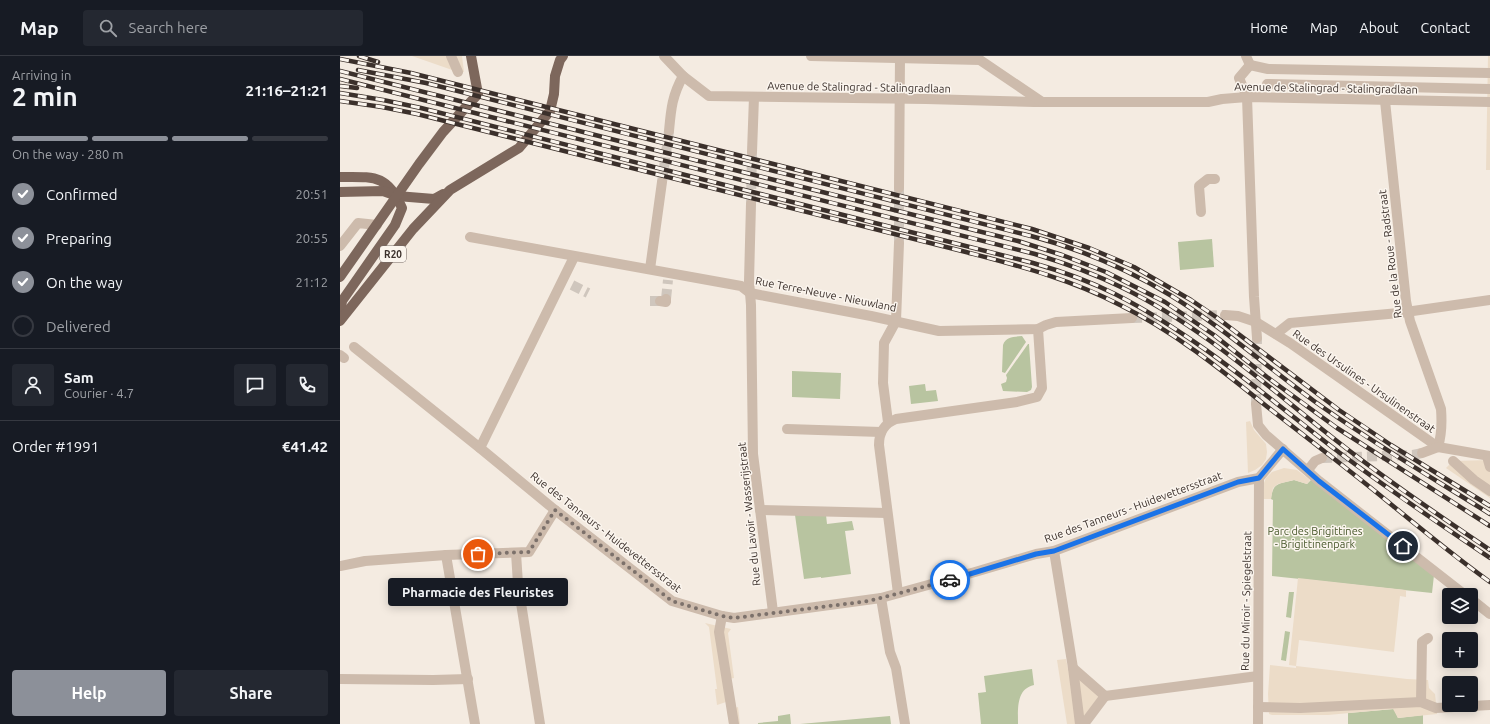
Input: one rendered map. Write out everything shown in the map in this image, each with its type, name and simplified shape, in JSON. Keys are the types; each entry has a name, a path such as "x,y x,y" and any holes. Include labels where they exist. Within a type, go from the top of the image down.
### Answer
{"main road":[{"name":"R20","path":"340,277 443,132 478,94 471,56"},
{"name":"R20","path":"340,321 413,229 450,190 519,148 550,111 554,94 555,76 560,60 564,56"},
{"path":"340,177 373,177 388,184 397,196"},
{"path":"340,192 383,191 397,196 434,199 450,190"},
{"name":"R20","path":"340,316 342,301 395,225 402,208 397,196"}],"street":[{"path":"451,56 458,72"},
{"name":"Avenue de Stalingrad - Stalingradlaan","path":"664,56 683,76 709,96 1042,102 1208,102 1247,97 1490,102"},
{"path":"811,56 980,60 1042,102"},
{"path":"899,188 900,57"},
{"name":"Avenue de Stalingrad - Stalingradlaan","path":"1247,97 1240,78 1248,61 1268,69 1490,73"},
{"path":"669,131 671,105 675,89 683,76"},
{"path":"1267,84 1490,89"},
{"path":"1247,97 1257,338"},
{"path":"752,152 754,98"},
{"name":"Rue de la Roue - Radstraat","path":"1385,100 1408,311 1410,321 1441,409 1441,438 1438,447"},
{"path":"1201,212 1199,186 1208,179 1215,178"},
{"path":"650,269 662,182"},
{"name":"Rue du Lavoir - Wasserijstraat","path":"751,204 749,281 753,454 773,612"},
{"path":"342,241 358,223 377,225"},
{"name":"Rue Terre-Neuve - Nieuwland","path":"470,237 741,286 750,293 896,321 939,331 1038,329 1056,322 1132,318"},
{"path":"898,243 896,321 884,343 883,383 885,426 879,445 898,593"},
{"path":"480,448 574,257"},
{"path":"562,280 572,284"},
{"path":"1225,315 1238,316 1256,322 1276,334 1290,323 1408,311 1490,300"},
{"path":"788,429 885,426 902,418 1017,402 1037,397 1042,388 1038,329"},
{"name":"Rue des Ursulines - Ursulinenstraat","path":"1276,334 1297,347 1438,447"},
{"name":"Rue des Tanneurs - Huidevettersstraat","path":"354,347 555,510 672,601 722,616 734,618 881,598 1036,554 1054,551 1238,482 1259,478"},
{"path":"1256,404 1260,429 1319,481 1456,588"},
{"path":"1422,453 1438,447 1489,461"},
{"path":"1259,478 1283,449"},
{"path":"1308,470 1315,461 1322,458"},
{"path":"1453,461 1474,480 1490,491"},
{"name":"Rue du Miroir - Spiegelstraat","path":"1258,724 1259,478"},
{"path":"340,566 364,561 446,555 529,552 555,510"},
{"path":"760,510 887,513"},
{"path":"1054,551 1073,668 1080,724"},
{"path":"516,553 518,584 540,724"},
{"path":"446,555 476,724"},
{"path":"881,598 890,652 896,668 905,724"},
{"path":"1478,605 1490,614"},
{"path":"722,616 720,632 734,724"},
{"path":"1421,702 1422,642 1428,638"},
{"path":"1073,668 1105,696"},
{"path":"1084,724 1105,696 1258,676"},
{"path":"340,679 468,679"},
{"path":"1258,707 1300,708 1421,702 1436,708 1490,705"}],"green space":[{"path":"1212,239 1214,267 1180,270 1178,242"},
{"path":"1022,336 1026,342 1005,373 1002,372 1004,342 1011,338"},
{"path":"1028,344 1031,390 1027,392 1003,391 1001,384 1006,382 1006,375"},
{"path":"792,371 841,373 840,399 792,397"},
{"path":"925,384 926,391 936,390 938,401 911,404 909,386"},
{"name":"Parc des Brigittines - Brigittinenpark","path":"1294,480 1307,484 1311,480 1434,575 1432,593 1272,576 1272,493 1273,489 1281,483"},
{"path":"795,515 826,515 827,524 852,521 854,530 845,531 851,574 804,579"},
{"path":"1289,592 1294,592 1291,618 1286,617"},
{"path":"1285,631 1290,632 1286,661 1281,660"},
{"path":"1032,669 1034,685 1028,687 1021,695 1018,706 1018,724 981,724 978,693 986,692 984,676"},
{"path":"1394,709 1398,718 1423,715 1423,724 1348,724 1348,713"},
{"path":"790,714 791,724 758,724 778,721 778,716"},
{"path":"890,716 891,724 800,724"}],"shaded area":[{"path":"412,56 462,56 464,72 458,72"},
{"path":"1488,56 1490,56 1490,170 1486,170"},
{"path":"1250,421 1254,430 1266,444 1267,452 1266,459 1262,465 1248,473 1246,422"},
{"path":"1490,460 1490,498 1446,468 1453,461"},
{"path":"1284,468 1297,470 1310,480 1307,484 1294,480 1278,484 1273,488 1271,499 1263,499 1264,483 1266,478 1272,472"},
{"path":"1298,578 1406,590 1406,597 1400,596 1394,652 1299,640 1296,666 1289,665"},
{"path":"705,623 731,629 728,633 734,678 729,679 734,708 738,707 740,724 729,724 726,702 717,705 715,689 717,689 709,627"},
{"path":"1066,659 1068,668 1100,696 1078,724 1067,724 1057,660"},
{"path":"1270,665 1296,668 1296,666 1407,679 1428,680 1429,688 1435,694 1437,714 1398,718 1393,709 1328,715 1269,714 1268,694"}],"tunnel":[{"path":"662,182 669,131"},
{"path":"751,204 752,152"},
{"path":"899,188 899,243"},
{"path":"666,299 668,280"},
{"path":"572,285 588,293"},
{"path":"650,301 660,301"},
{"path":"1132,318 1225,315"},
{"path":"1256,404 1257,338"},
{"path":"1322,458 1413,455 1422,453"}],"railway":[{"path":"359,56 378,62"},
{"path":"340,59 411,73 1032,229 1089,248 1134,267 1191,300 1216,317 1339,410 1391,445 1490,506"},
{"path":"358,70 426,83 1031,236 1067,247 1103,261 1154,286 1189,307 1314,401 1379,445 1490,514"},
{"path":"340,71 1018,241 1062,255 1106,272 1165,302 1214,335 1267,377 1337,428 1490,526"},
{"path":"340,79 1035,254 1091,273 1153,304 1209,340 1263,381 1360,459 1415,499 1490,550"},
{"path":"340,86 357,88"},
{"path":"340,93 421,108 1033,263 1105,289 1144,310 1200,346 1227,365 1351,461 1410,504 1490,558"},
{"path":"340,101 417,114 966,252 1064,280 1140,315 1177,338 1230,377 1490,582"}],"way so far":[{"path":"478,554 529,552 555,510 672,601 722,616 734,618 869,601 950,580"}],"place":[{"name":"Pharmacie des Fleuristes","path":"478,554"}],"route":[{"path":"950,580 1036,554 1054,551 1238,482 1259,478 1283,449 1319,481 1403,546"}]}
